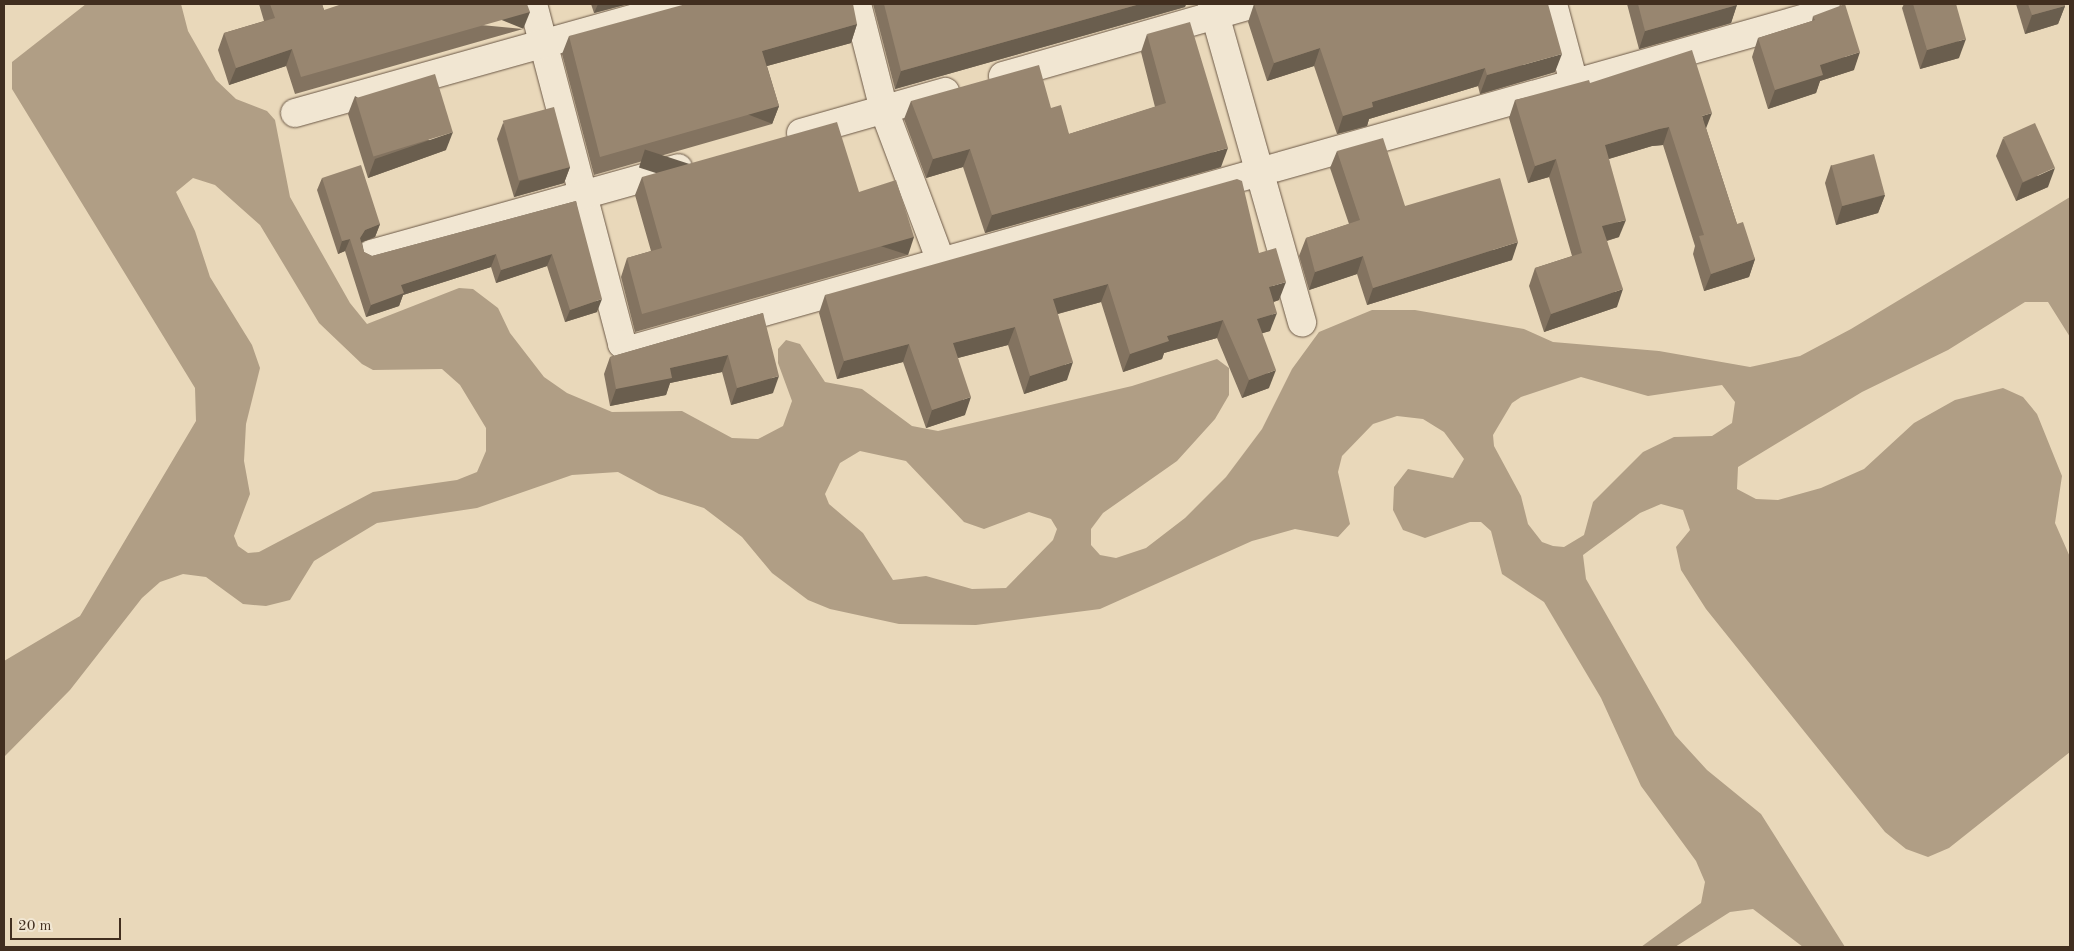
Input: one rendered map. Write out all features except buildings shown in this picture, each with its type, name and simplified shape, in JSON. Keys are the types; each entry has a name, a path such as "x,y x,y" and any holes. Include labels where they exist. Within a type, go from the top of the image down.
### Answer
{"street":[{"path":"533,4 586,194 622,344 629,350 1826,12"},
{"path":"296,113 685,4"},
{"path":"857,4 884,110 941,262"},
{"path":"778,140 974,84 1213,9 1254,4"},
{"path":"1553,4 1574,83"},
{"path":"1213,9 1261,171 1302,324"},
{"path":"371,254 701,161"}],"shaded area":[{"path":"86,4 181,4 188,31 216,80 236,99 267,111 275,120 290,197 350,303 367,324 459,288 473,289 498,308 510,333 544,377 567,393 612,412 682,411 732,438 758,439 783,426 792,401 778,363 778,349 786,340 800,344 825,382 862,389 912,426 938,431 1132,386 1217,359 1229,368 1229,395 1215,419 1177,461 1103,513 1091,529 1091,545 1100,555 1116,558 1146,548 1185,518 1226,477 1262,429 1292,369 1319,332 1372,310 1415,310 1524,329 1553,342 1659,351 1750,367 1800,356 1851,329 2070,197 2070,337 2048,302 2025,302 1948,350 1862,392 1738,467 1737,489 1756,499 1778,500 1821,488 1864,469 1914,423 1955,400 2003,388 2023,397 2037,414 2062,476 2055,523 2070,557 2070,752 1949,848 1928,857 1906,849 1885,832 1706,609 1681,570 1676,547 1690,530 1683,510 1661,504 1640,513 1583,555 1586,579 1675,735 1707,770 1761,814 1845,947 1803,947 1753,909 1730,912 1675,947 1641,947 1701,903 1705,882 1696,861 1641,786 1601,698 1544,602 1502,574 1491,531 1481,522 1470,522 1425,538 1403,530 1393,510 1394,487 1408,469 1453,478 1464,459 1444,432 1423,419 1397,416 1373,424 1342,456 1338,472 1350,524 1338,537 1295,529 1252,541 1100,609 976,625 899,624 830,609 808,600 772,573 742,537 704,508 659,494 618,472 572,475 477,508 377,523 314,561 290,600 266,606 243,604 206,577 183,574 160,582 142,598 70,690 4,757 4,661 80,616 196,421 195,388 12,89 12,62","holes":["193,178 215,185 260,225 319,323 362,364 373,370 442,369 460,385 486,428 486,451 477,472 457,480 373,492 259,552 248,553 238,546 234,536 250,494 244,461 246,424 260,368 252,345 210,277 195,231 176,192","1581,377 1648,396 1722,385 1735,402 1732,423 1712,436 1674,437 1643,452 1593,502 1584,535 1564,547 1542,542 1528,524 1521,496 1494,446 1493,435 1512,403 1521,397","860,451 906,461 964,522 984,529 1029,512 1051,519 1057,529 1053,540 1006,588 972,589 926,576 893,580 863,533 829,504 825,494 840,463"]}]}
